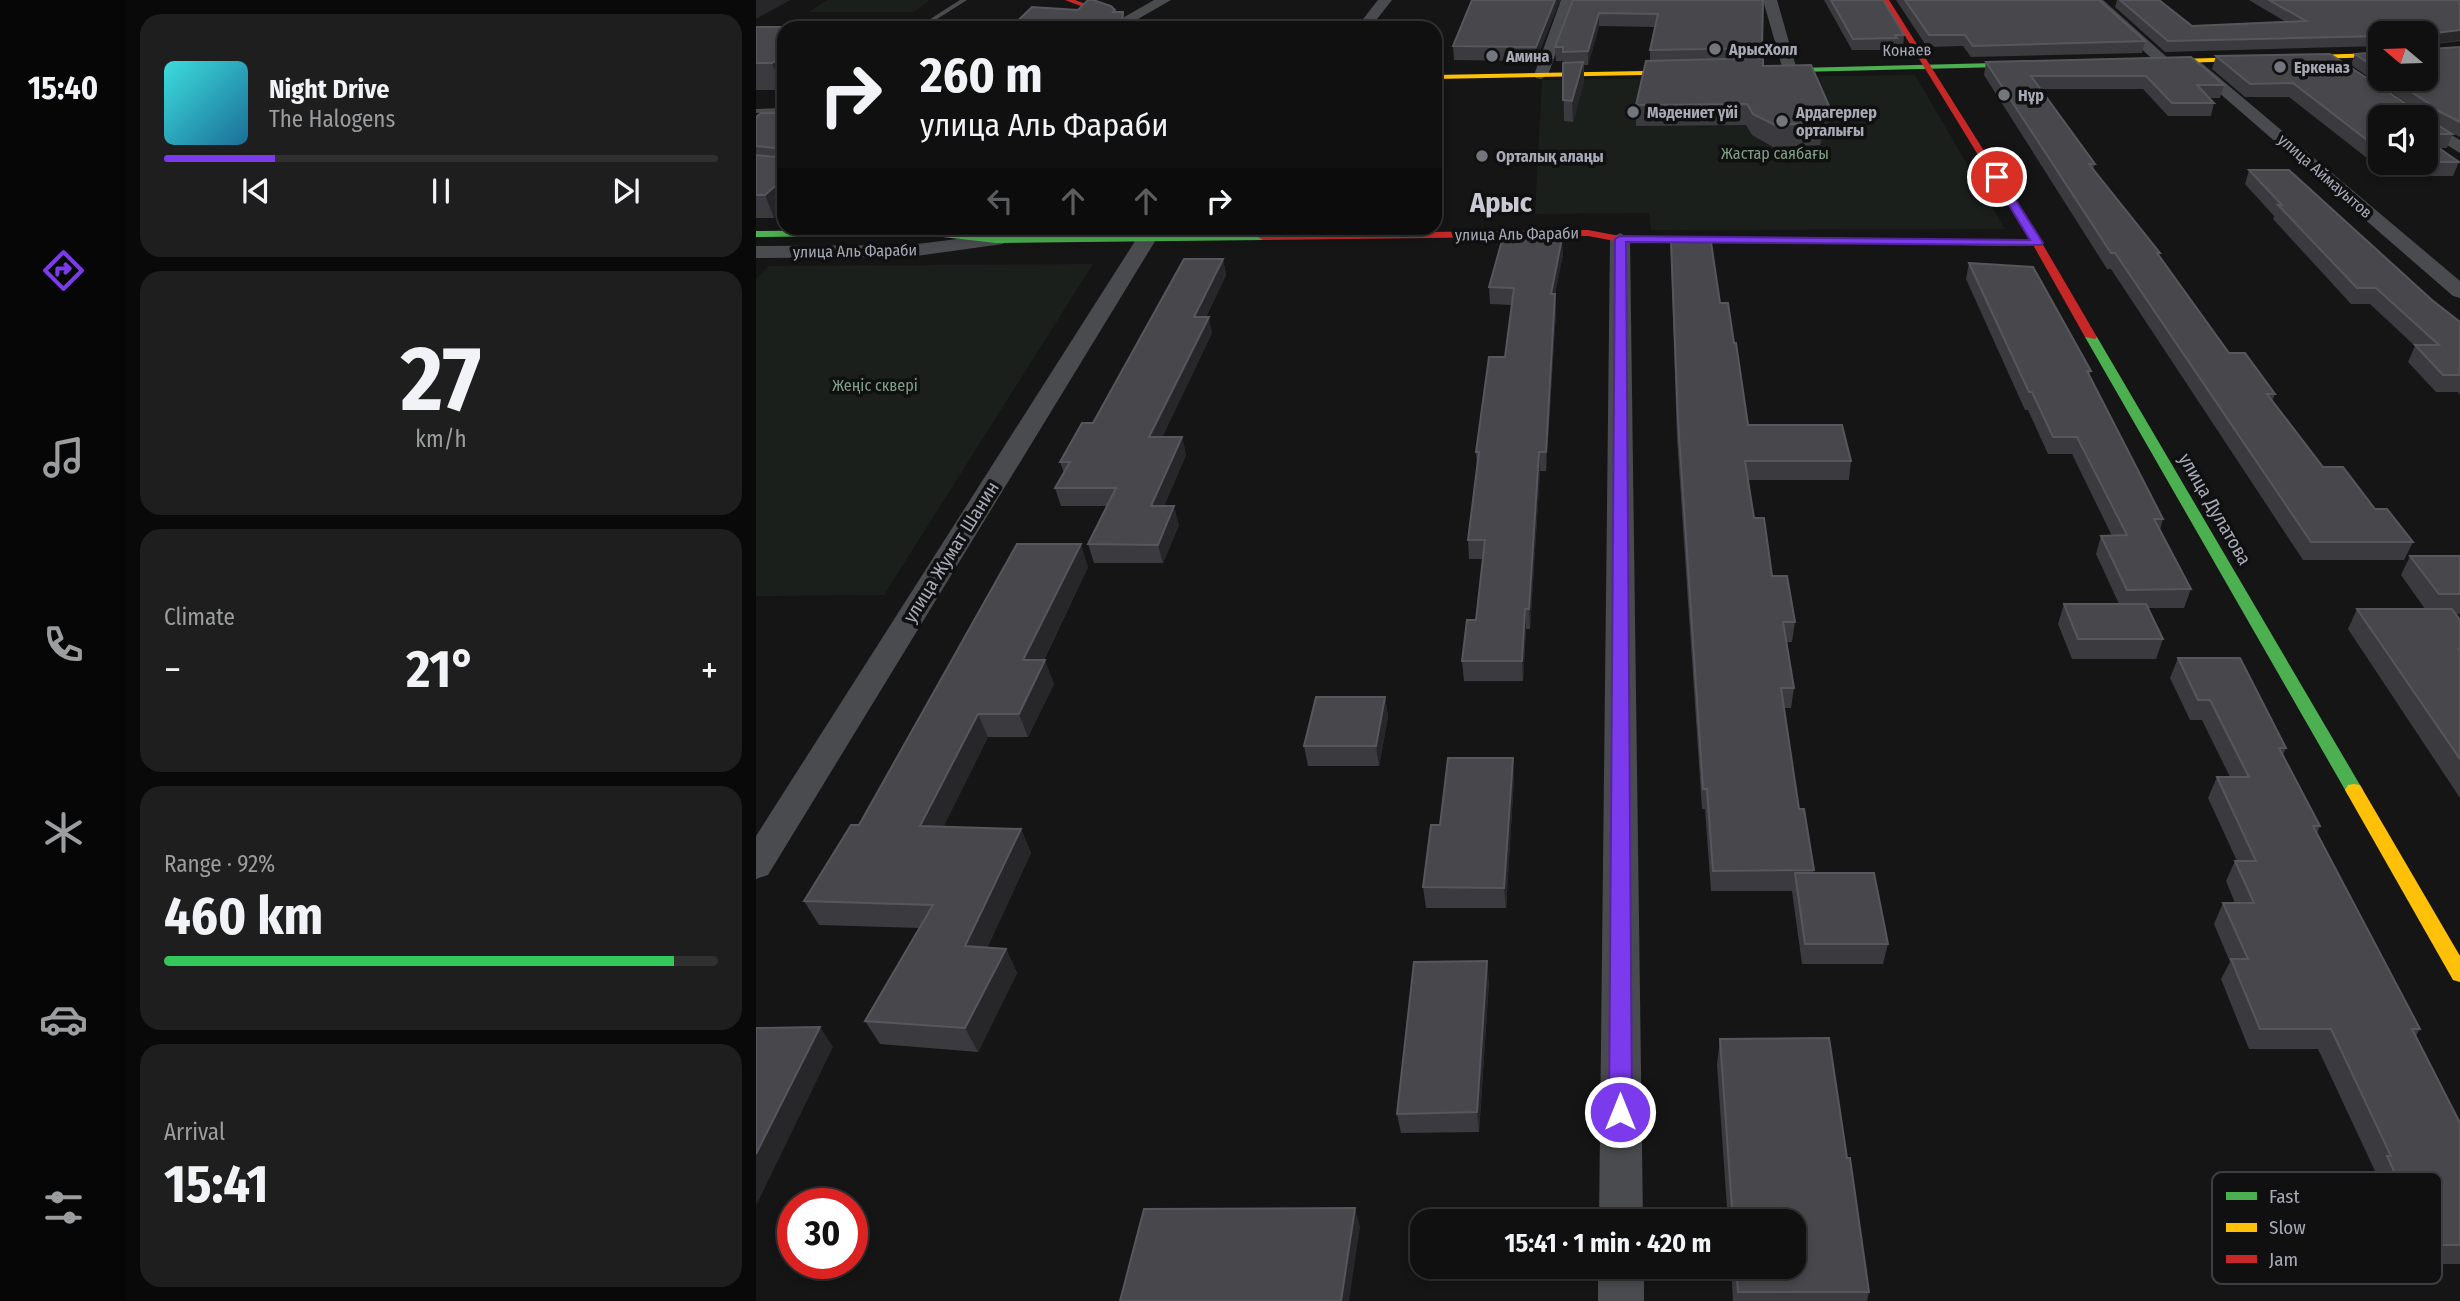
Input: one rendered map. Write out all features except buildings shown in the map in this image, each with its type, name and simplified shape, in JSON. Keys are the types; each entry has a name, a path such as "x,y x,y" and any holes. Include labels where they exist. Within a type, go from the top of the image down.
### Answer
{"street":[{"path":"1068,0 1126,20 1164,0"},
{"path":"1368,21 1385,0"},
{"path":"1541,75 1568,0"},
{"path":"1770,0 1790,70"},
{"name":"улица Дулатова","path":"1886,0 2037,243 2460,974"},
{"path":"2096,1 2120,1"},
{"path":"2096,1 2164,62"},
{"path":"2123,63 2368,56"},
{"path":"2327,58 2348,73"},
{"name":"улица Аймауытов","path":"2190,61 2460,292"},
{"name":"Конаев","path":"1749,71 2053,64"},
{"path":"1442,77 1707,72"},
{"path":"2438,133 2460,148"},
{"name":"улица Аль Фараби","path":"1442,235 1588,233 1620,239 2037,243"},
{"name":"улица Аль Фараби","path":"756,234 909,251 994,235"},
{"name":"улица Аль Фараби","path":"1036,235 1147,238 1412,235"},
{"path":"760,260 782,238"},
{"name":"улица Жумат Шанин","path":"756,866 1147,238"},
{"path":"1620,239 1620,1209"},
{"path":"1620,1279 1620,1301"}],"lane":[{"path":"930,21 964,0"},
{"path":"756,111 777,112"}],"green space":[{"path":"827,0 930,0 914,12 809,12"},
{"name":"Жастар саябағы","path":"1915,75 2005,229 1651,230 1649,213 1535,214 1542,80"},
{"name":"Жеңіс сквері","path":"1093,264 884,595 756,596 756,279 769,266"}],"traffic: fast":[{"path":"1763,71 2038,64"},
{"path":"756,234 777,234"},
{"path":"952,235 996,240 1263,237"},
{"path":"1671,239 2037,243"},
{"path":"2091,337 2354,790"}],"traffic: slow":[{"path":"2144,62 2368,55"},
{"path":"1442,77 1695,72"},
{"path":"2354,790 2460,974"}],"traffic: jam":[{"path":"1068,0 1126,21"},
{"path":"1886,0 2037,243 2091,337"},
{"path":"1442,235 1588,233 1620,239 1671,239"},
{"path":"1263,237 1426,235"}],"place":[{"name":"АрысХолл","path":"1715,49"},
{"name":"Амина","path":"1492,56"},
{"name":"Еркеназ","path":"2280,67"},
{"name":"Нұр","path":"2004,95"},
{"name":"Mәдениет үйі","path":"1633,112"},
{"name":"Ардагерлер орталығы","path":"1782,121"},
{"name":"Орталық алаңы","path":"1482,156"}],"district":[{"name":"Арыс","path":"1501,202"}],"route":[{"path":"1620,1112 1620,239 2037,243 1997,177"}]}
